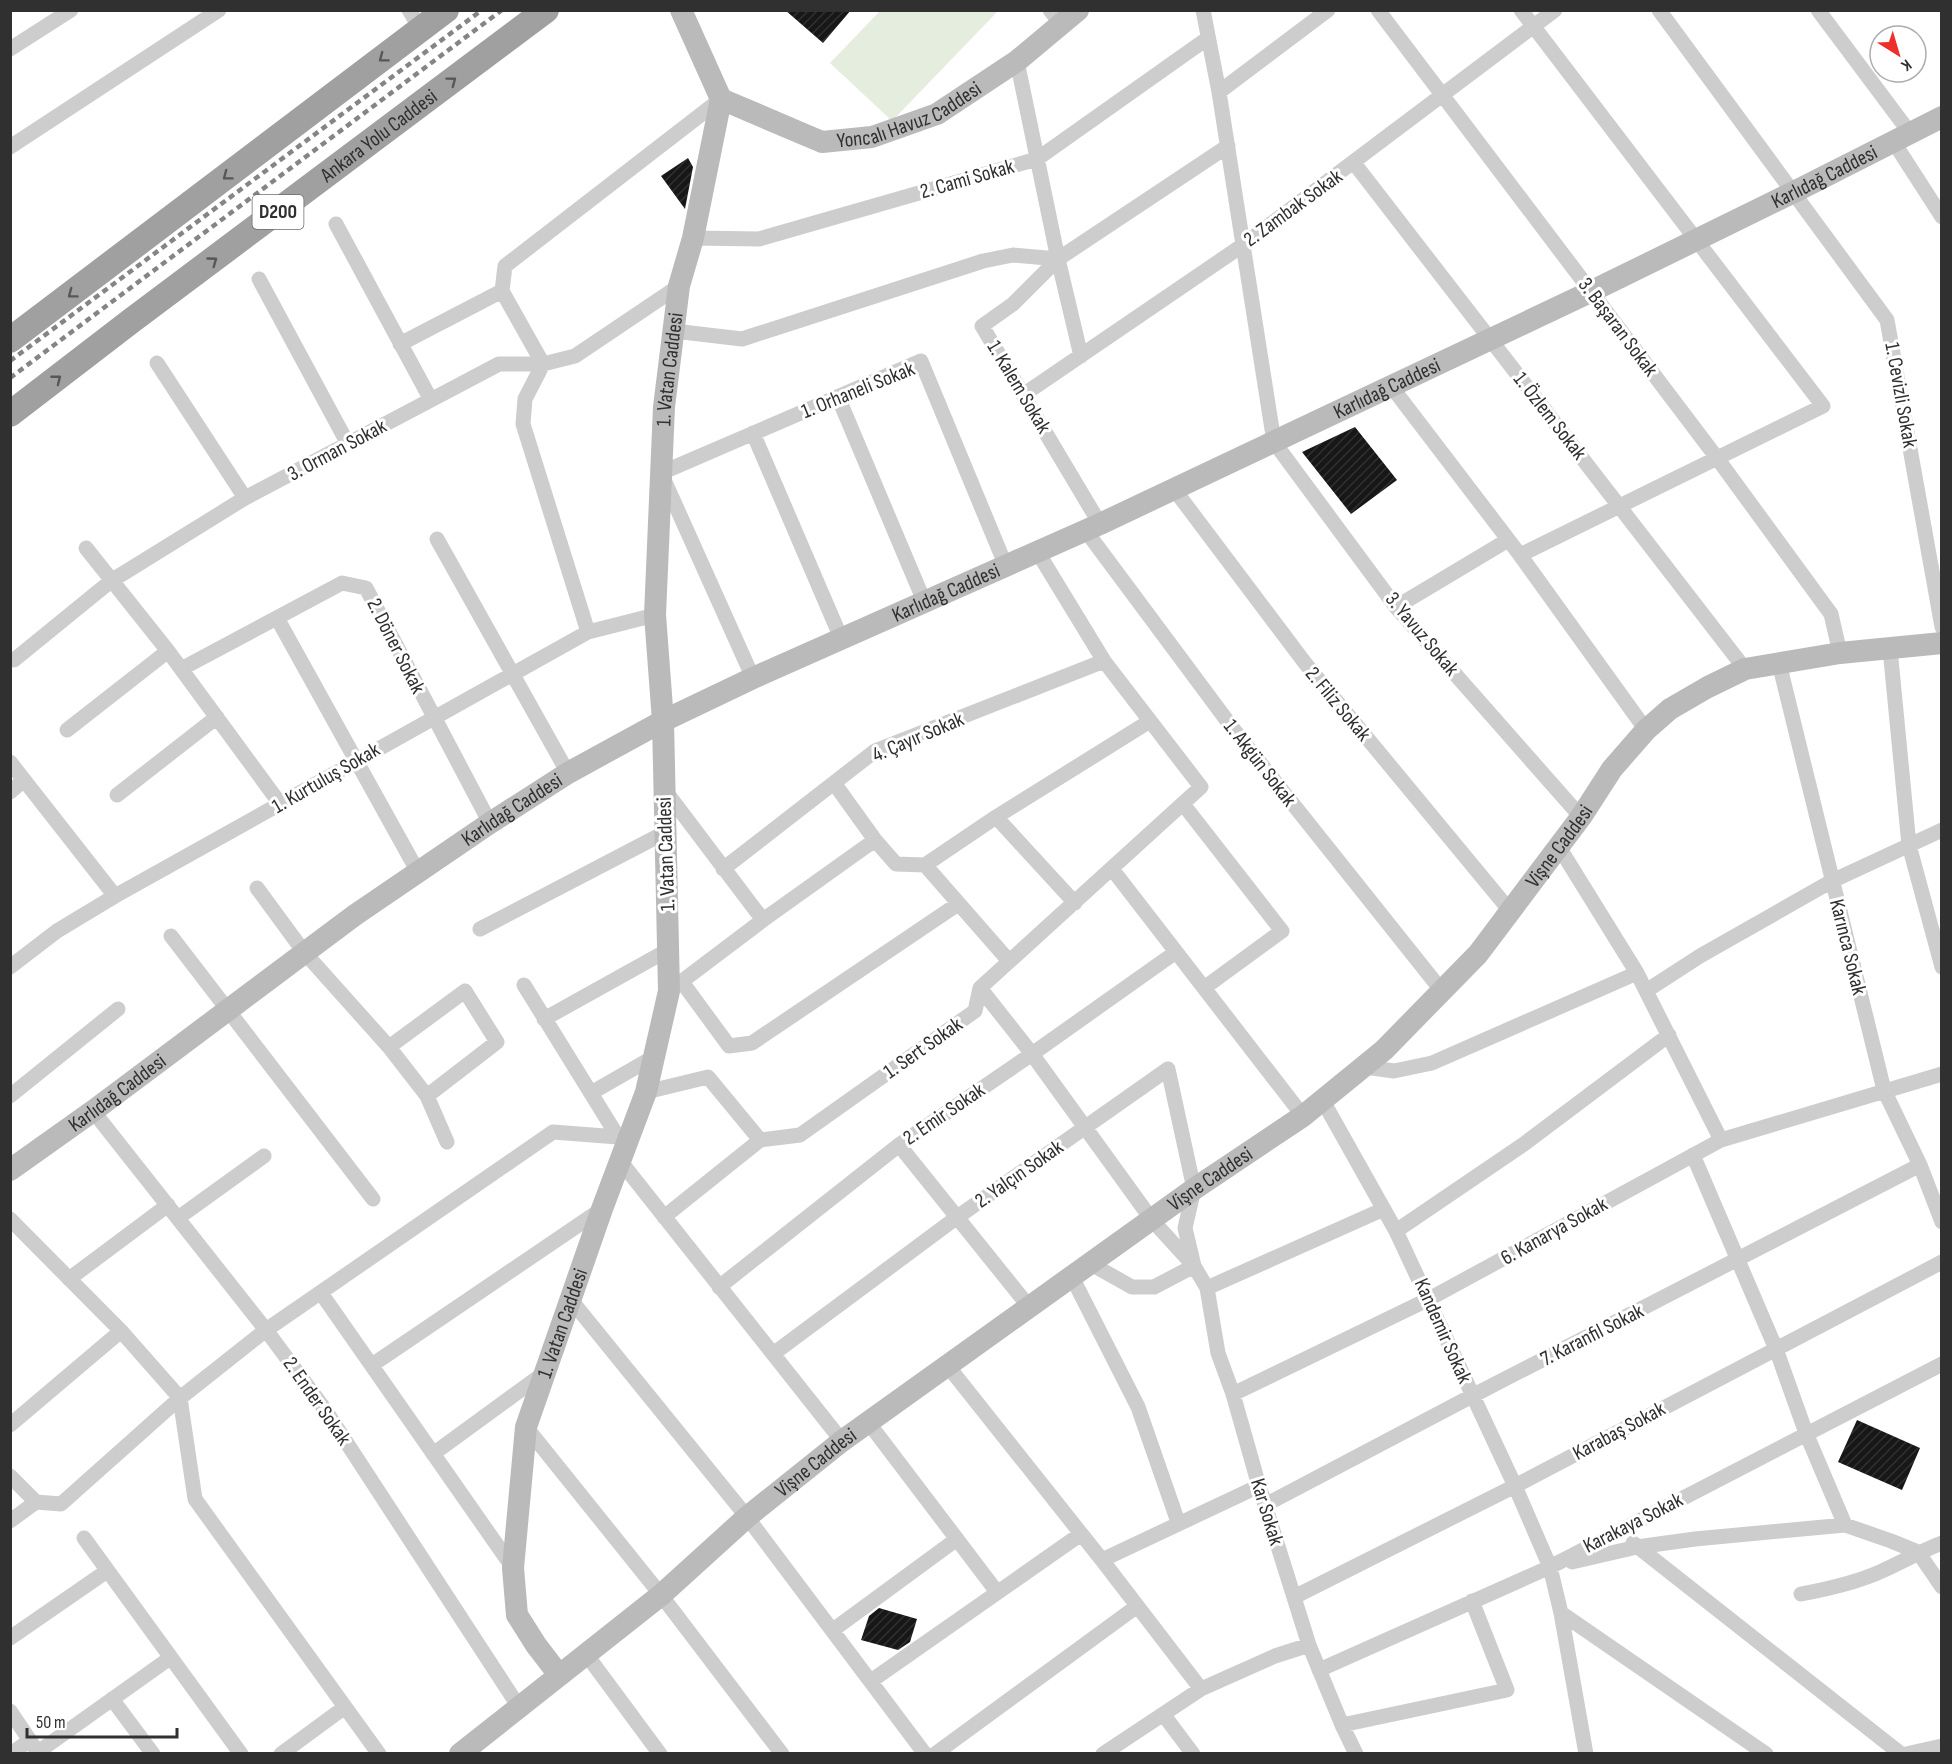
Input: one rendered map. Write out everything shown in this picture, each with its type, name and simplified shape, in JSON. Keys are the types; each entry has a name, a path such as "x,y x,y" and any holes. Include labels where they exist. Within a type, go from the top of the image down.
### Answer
{"highway":[{"name":"D200","path":"10,340 415,20 446,10"},
{"name":"Ankara Yolu Caddesi","path":"10,414 130,321 546,10"}],"main road":[{"path":"681,10 721,99"},
{"name":"Yoncalı Havuz Caddesi","path":"721,99 822,142 872,137 937,114 1017,61 1063,15"},
{"name":"1. Vatan Caddesi","path":"559,1675 517,1616 513,1568 526,1427 602,1209 621,1162 623,1138 646,1092 652,1058 675,986 668,950 663,721 655,615 664,407 679,286 693,238 721,99"},
{"name":"Karlıdağ Caddesi","path":"10,1170 93,1111 355,915 568,773 663,721 1036,550 1093,527 1391,387 1794,192 1941,117"},
{"name":"Vişne Caddesi","path":"460,1754 661,1595 747,1517 868,1422 1194,1189 1303,1116 1365,1067 1478,954 1581,817 1612,769 1646,730 1670,709 1745,669 1840,653 1941,643"}],"street":[{"path":"10,49 71,10"},
{"path":"10,147 219,10"},
{"path":"1203,10 1228,146 1274,442"},
{"path":"1219,93 1328,10"},
{"name":"3. Başaran Sokak","path":"1378,10 1717,458 1831,614 1840,653"},
{"path":"1520,555 1823,406 1521,10"},
{"name":"2. Zambak Sokak","path":"1023,395 1243,245 1555,10"},
{"name":"1. Cevizli Sokak","path":"1659,10 1887,320 1941,627"},
{"path":"1818,10 1902,137 1941,217"},
{"name":"2. Cami Sokak","path":"693,238 759,239 1037,159 1208,38"},
{"path":"1017,61 1081,357"},
{"path":"588,632 523,424 525,399 543,364 502,291 505,266 721,99"},
{"path":"674,331 742,339 983,261 1013,255 1058,259 1228,146"},
{"name":"1. Özlem Sokak","path":"1354,163 1745,669"},
{"path":"336,224 431,400"},
{"name":"1. Kalem Sokak","path":"1058,259 1013,304 982,326 1023,395 1093,527"},
{"path":"259,279 348,444"},
{"name":"3. Orman Sokak","path":"14,660 111,580 245,498 499,364 543,364 575,356 679,286"},
{"path":"400,344 502,291"},
{"name":"1. Orhaneli Sokak","path":"661,472 921,361 1005,564"},
{"path":"158,363 245,498"},
{"path":"1391,387 1520,555 1646,730"},
{"path":"838,397 924,601"},
{"path":"753,433 842,638"},
{"name":"3. Yavuz Sokak","path":"1274,442 1396,607 1581,817"},
{"path":"661,472 753,678"},
{"name":"2. Filiz Sokak","path":"1174,489 1305,663 1511,912"},
{"name":"1. Akgün Sokak","path":"1093,527 1234,730 1442,991"},
{"path":"437,539 568,773"},
{"path":"1396,607 1508,540"},
{"path":"86,548 168,651 280,805"},
{"path":"834,783 875,840 896,864 925,865 996,817 1150,721 1104,662 1036,550"},
{"name":"2. Döner Sokak","path":"181,669 342,583 366,588 490,823"},
{"name":"1. Kurtuluş Sokak","path":"10,967 57,932 115,896 512,673 588,632 655,615"},
{"path":"277,618 418,872"},
{"path":"1890,649 1910,845 1941,968"},
{"path":"68,730 168,651"},
{"name":"4. Çayır Sokak","path":"723,869 875,751 1104,662"},
{"name":"Karınca Sokak","path":"1779,663 1884,1090 1920,1165 1941,1222"},
{"path":"117,795 217,717"},
{"name":"1. Sert Sokak","path":"760,1140 800,1135 975,1011 980,988 1201,788 1150,721"},
{"path":"10,762 115,896"},
{"path":"10,792 24,780"},
{"path":"664,789 763,920"},
{"path":"1183,804 1282,931 1204,988"},
{"path":"996,817 1075,903"},
{"path":"1646,991 1700,956 1832,880 1941,830"},
{"path":"480,929 666,832"},
{"path":"875,840 675,986 729,1046 752,1043 958,904"},
{"path":"1559,847 1637,973 1721,1140"},
{"path":"925,865 1009,961"},
{"path":"1112,869 1303,1116"},
{"path":"257,888 304,952 389,1047 427,1096 447,1142"},
{"path":"171,936 373,1199"},
{"path":"544,1018 668,950"},
{"name":"2. Emir Sokak","path":"719,1287 899,1145 1176,952"},
{"path":"1365,1067 1395,1071 1431,1063 1637,973"},
{"path":"524,985 591,1093 623,1138"},
{"name":"Kar Sokak","path":"980,988 1032,1054 1152,1220 1194,1266 1207,1288 1218,1353 1233,1394 1294,1597 1319,1670 1356,1754"},
{"path":"389,1047 465,992 497,1042 427,1096"},
{"path":"10,1096 118,1009"},
{"path":"1396,1232 1524,1144 1669,1035"},
{"path":"591,1093 652,1058"},
{"name":"2. Yalçın Sokak","path":"773,1354 956,1218 1168,1069 1194,1189"},
{"name":"6. Kanarya Sokak","path":"1233,1394 1429,1299 1721,1140 1941,1074"},
{"path":"646,1092 708,1077 760,1140 664,1217"},
{"name":"Kandemir Sokak","path":"1323,1101 1384,1209 1429,1299 1550,1567 1561,1613 1586,1754"},
{"name":"2. Ender Sokak","path":"93,1111 266,1330 326,1411 519,1707"},
{"path":"10,1476 36,1502 61,1504 180,1398 266,1330 553,1132 623,1138"},
{"path":"899,1145 1030,1308"},
{"path":"1693,1155 1776,1349 1806,1433 1845,1526"},
{"path":"177,1218 264,1156"},
{"path":"621,1162 842,1442"},
{"name":"7. Karanfil Sokak","path":"1265,1505 1920,1165"},
{"name":"Kar Sokak","path":"1194,1189 1185,1228 1194,1266"},
{"path":"69,1279 168,1205"},
{"path":"372,1365 602,1209"},
{"path":"1207,1288 1384,1209"},
{"path":"10,1219 121,1331 180,1398 195,1499 379,1754"},
{"name":"Karabaş Sokak","path":"1294,1597 1515,1486 1941,1262"},
{"path":"1091,1264 1132,1287 1154,1287 1194,1266"},
{"path":"1072,1277 1138,1407 1178,1522"},
{"path":"321,1293 513,1568"},
{"path":"571,1300 747,1517 925,1754"},
{"path":"10,1425 121,1331"},
{"name":"Karakaya Sokak","path":"1319,1670 1550,1567 1941,1364"},
{"path":"947,1365 1201,1689"},
{"path":"433,1454 544,1373"},
{"path":"868,1422 998,1592"},
{"path":"526,1427 661,1595 782,1754"},
{"path":"1101,1560 1259,1486"},
{"path":"10,1521 36,1502"},
{"path":"1550,1567 1637,1546 1845,1526 1891,1540 1918,1552 1941,1587"},
{"path":"1620,1530 1637,1546 1901,1754"},
{"path":"872,1682 1081,1534"},
{"path":"84,1538 241,1754"},
{"path":"833,1630 957,1539"},
{"path":"1800,1594 1835,1588 1880,1572 1941,1543"},
{"path":"10,1638 107,1571"},
{"path":"1342,1725 1507,1690 1472,1601"},
{"path":"935,1754 1136,1607"},
{"path":"1561,1613 1766,1754"},
{"path":"1103,1754 1201,1689 1275,1656 1310,1645"},
{"path":"586,1653 660,1753"},
{"path":"11,1754 36,1748 170,1658"},
{"path":"112,1699 153,1754"},
{"path":"281,1754 345,1707"},
{"path":"10,1711 36,1748"},
{"path":"1163,1714 1193,1754"},
{"path":"1906,1754 1941,1746"}],"green space":[{"path":"880,11 998,11 892,121 830,63"}],"building":[{"path":"785,10 851,10 823,43"},
{"path":"688,158 693,167 685,209 661,176"},
{"path":"1355,427 1397,480 1351,514 1302,452"},
{"path":"1857,1420 1920,1448 1902,1490 1838,1462"},
{"path":"879,1608 917,1619 910,1642 898,1650 861,1640 869,1616"}],"railway":[{"path":"10,361 482,10"},
{"path":"10,378 502,10"}]}
